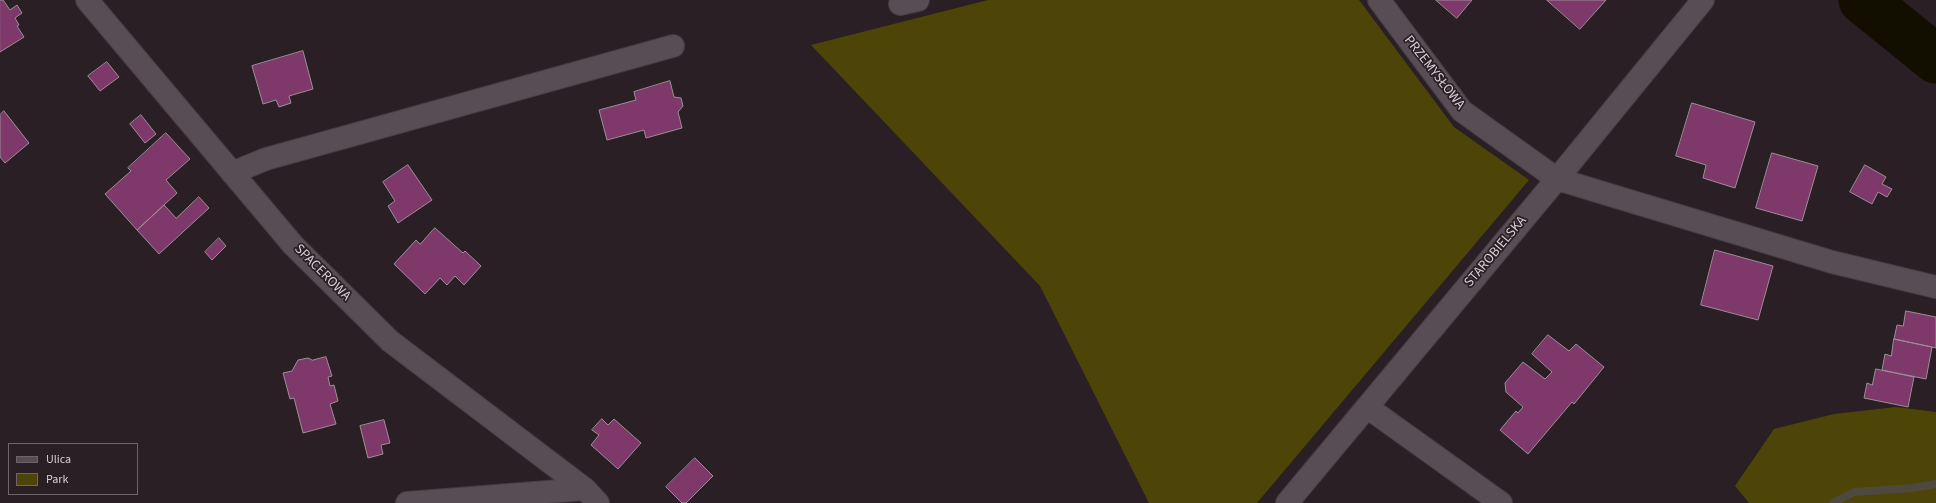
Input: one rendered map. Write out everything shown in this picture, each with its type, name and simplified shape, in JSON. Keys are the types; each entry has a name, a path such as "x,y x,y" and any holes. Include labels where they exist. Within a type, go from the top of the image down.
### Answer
{"street":[{"name":"SPACEROWA","path":"87,0 293,245 390,341 592,496"},
{"name":"PRZEMYSŁOWA","path":"1379,0 1462,111 1557,180 1832,262 1936,287"},
{"name":"STAROBIELSKA","path":"1287,503 1557,180 1703,0"},
{"path":"232,173 274,157 673,46"},
{"path":"1367,407 1501,503"},
{"path":"407,503 592,496"}],"green space":[{"path":"988,0 1359,0 1454,127 1529,180 1257,503 1149,503 1040,286 811,45"},
{"path":"1896,407 1936,412 1936,503 1749,503 1735,486 1774,429 1834,414"}],"building":[{"path":"0,0 3,0 10,10 17,5 22,13 15,18 19,25 17,26 24,37 0,52"},
{"path":"1436,0 1472,0 1457,18"},
{"path":"1547,0 1606,0 1580,29"},
{"path":"303,51 313,89 289,96 291,103 279,107 276,100 263,104 252,66"},
{"path":"107,62 119,77 100,91 88,76"},
{"path":"670,81 674,97 681,98 683,106 678,112 682,128 646,138 644,130 607,140 599,110 636,100 634,92"},
{"path":"1692,103 1755,122 1735,188 1703,178 1706,165 1676,156"},
{"path":"4,111 29,143 5,163 0,157 0,115"},
{"path":"141,115 156,134 145,143 130,124"},
{"path":"166,133 190,159 166,180 177,193 137,230 105,194 131,171 128,168"},
{"path":"1772,153 1818,166 1802,221 1756,208"},
{"path":"408,165 432,200 398,223 388,206 395,201 383,182"},
{"path":"1865,165 1886,177 1882,184 1892,189 1887,197 1878,192 1872,204 1850,192"},
{"path":"199,197 209,208 159,254 137,230 164,205 176,218"},
{"path":"435,228 463,253 465,251 481,266 464,285 455,276 447,285 440,278 425,294 394,264 416,240 420,244"},
{"path":"219,238 226,246 212,260 205,252"},
{"path":"1715,250 1773,266 1758,320 1701,305"},
{"path":"1906,311 1936,317 1936,348 1894,339 1897,325 1903,326"},
{"path":"1548,335 1569,351 1576,344 1604,367 1574,404 1572,402 1528,454 1500,430 1516,411 1518,413 1523,407 1506,392 1505,383 1523,362 1545,379 1552,372 1532,354"},
{"path":"1894,339 1932,347 1926,379 1882,370 1885,354 1891,356"},
{"path":"326,357 332,376 328,377 330,386 334,385 338,401 330,404 336,424 303,433 294,398 290,399 283,373 292,371 298,360 308,358 312,360"},
{"path":"1876,369 1914,377 1908,407 1864,398 1867,383 1872,385"},
{"path":"602,419 608,425 614,419 641,443 618,469 591,445 599,435 592,430"},
{"path":"384,420 390,443 381,445 383,454 368,458 360,426"},
{"path":"695,458 713,476 686,503 682,503 666,487"}],"waterway":[{"path":"1863,0 1936,59"},
{"path":"1833,503 1854,492 1913,488 1936,484"}]}
